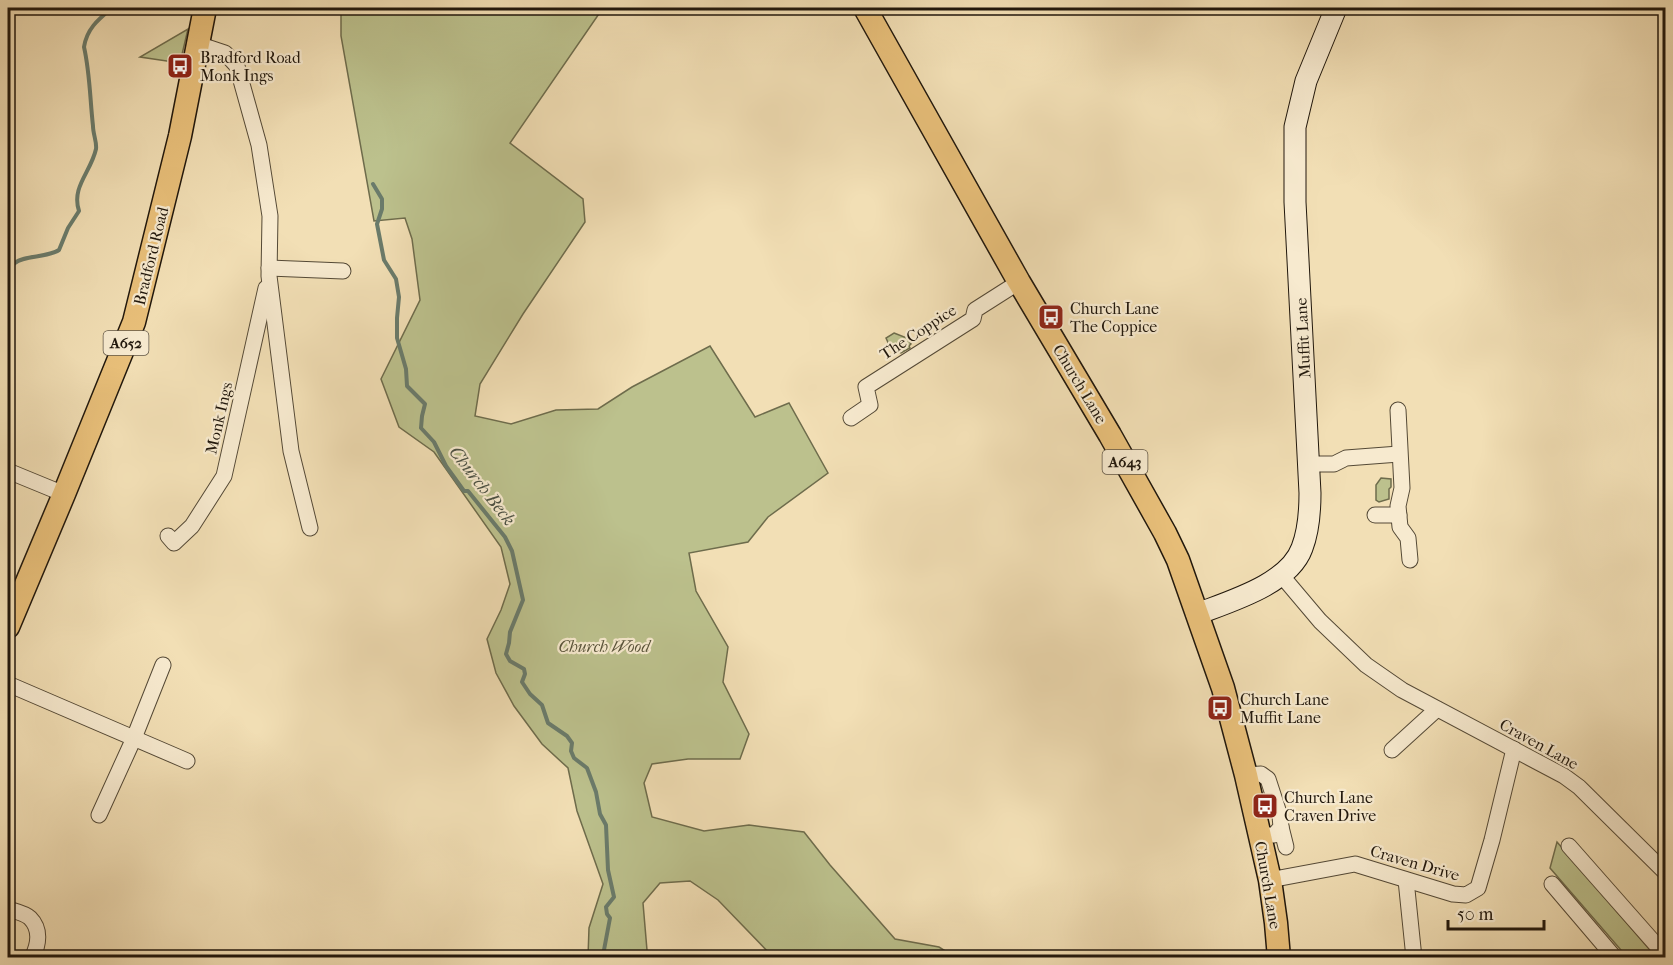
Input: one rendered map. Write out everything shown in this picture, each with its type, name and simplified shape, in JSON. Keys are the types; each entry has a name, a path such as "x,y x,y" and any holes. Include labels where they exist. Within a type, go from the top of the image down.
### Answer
{"main road":[{"name":"Bradford Road","path":"8,627 134,322 180,136 205,8"},
{"name":"Church Lane","path":"865,8 1019,282 1110,435 1178,560 1223,688 1246,776 1270,831 1270,880 1279,957"},
{"name":"Muffit Lane","path":"1197,614 1240,597 1282,576 1302,550 1308,528 1310,514 1295,202 1295,127 1306,81 1336,8"}],"street":[{"name":"Monk Ings","path":"198,44 225,53 237,66 259,145 270,216 269,272 291,451 310,528"},
{"name":"Monk Ings","path":"175,544 192,526 224,476 269,272"},
{"path":"269,272 343,272"},
{"name":"The Coppice","path":"851,418 870,405 866,387 973,318 975,310 1019,282"},
{"path":"1398,410 1401,488 1398,506 1400,527 1408,538 1410,560"},
{"path":"1308,464 1334,464 1346,458 1399,454"},
{"path":"8,471 64,494"},
{"path":"1376,515 1399,515"},
{"name":"Craven Lane","path":"1282,576 1320,621 1366,665 1402,690 1564,776 1579,787 1665,873"},
{"path":"99,815 134,738 163,665"},
{"path":"8,684 187,761"},
{"path":"1392,750 1437,709"},
{"name":"Craven Drive","path":"1270,880 1355,864 1453,894 1466,895 1478,888 1514,749"},
{"path":"1270,831 1286,847"},
{"path":"1569,846 1665,956"},
{"path":"1407,880 1414,957"},
{"path":"1552,884 1615,957"},
{"path":"8,909 29,917 38,931 37,949 32,957"}],"green space":[{"name":"Church Wood","path":"341,8 603,8 510,143 583,199 585,222 523,314 480,384 475,416 511,424 556,410 598,409 632,387 710,346 755,417 789,403 828,473 768,517 748,542 689,553 696,591 728,647 723,682 749,734 740,759 688,759 652,764 644,783 652,817 704,831 749,825 804,832 895,939 939,947 955,957 773,957 718,900 690,881 660,883 643,903 647,950 651,957 588,957 589,928 603,884 577,811 568,768 542,744 514,706 496,673 487,639 510,584 501,547 434,452 399,427 381,379 420,300 412,239 405,218 374,221 341,36"},
{"path":"188,29 180,63 140,57"},
{"path":"894,333 907,338 911,344 910,348 901,353 891,349 886,338"},
{"path":"1381,478 1391,479 1391,487 1389,499 1379,502 1376,500 1376,485"},
{"path":"1557,842 1656,957 1627,957 1550,868"}],"waterway":[{"path":"8,276 12,266 19,260 59,250 68,228 79,211 78,194 96,149 84,47 91,29 112,8"},
{"name":"Church Beck","path":"373,184 382,199 382,209 377,224 384,260 396,279 399,297 397,338 406,369 407,386 425,404 421,428 434,442 446,466 464,491 468,491 505,537 512,551 523,600 510,632 506,654 510,661 524,669 522,682 530,694 542,705 548,723 567,736 572,743 571,751 574,758 587,768 596,792 600,814 606,825 608,870 614,897 606,907 610,918 604,950 605,958"}],"place":[{"name":"Bradford Road Monk Ings","path":"180,66"},
{"name":"Church Lane The Coppice","path":"1051,317"},
{"name":"Church Lane Muffit Lane","path":"1220,708"},
{"name":"Church Lane Craven Drive","path":"1265,806"}]}
